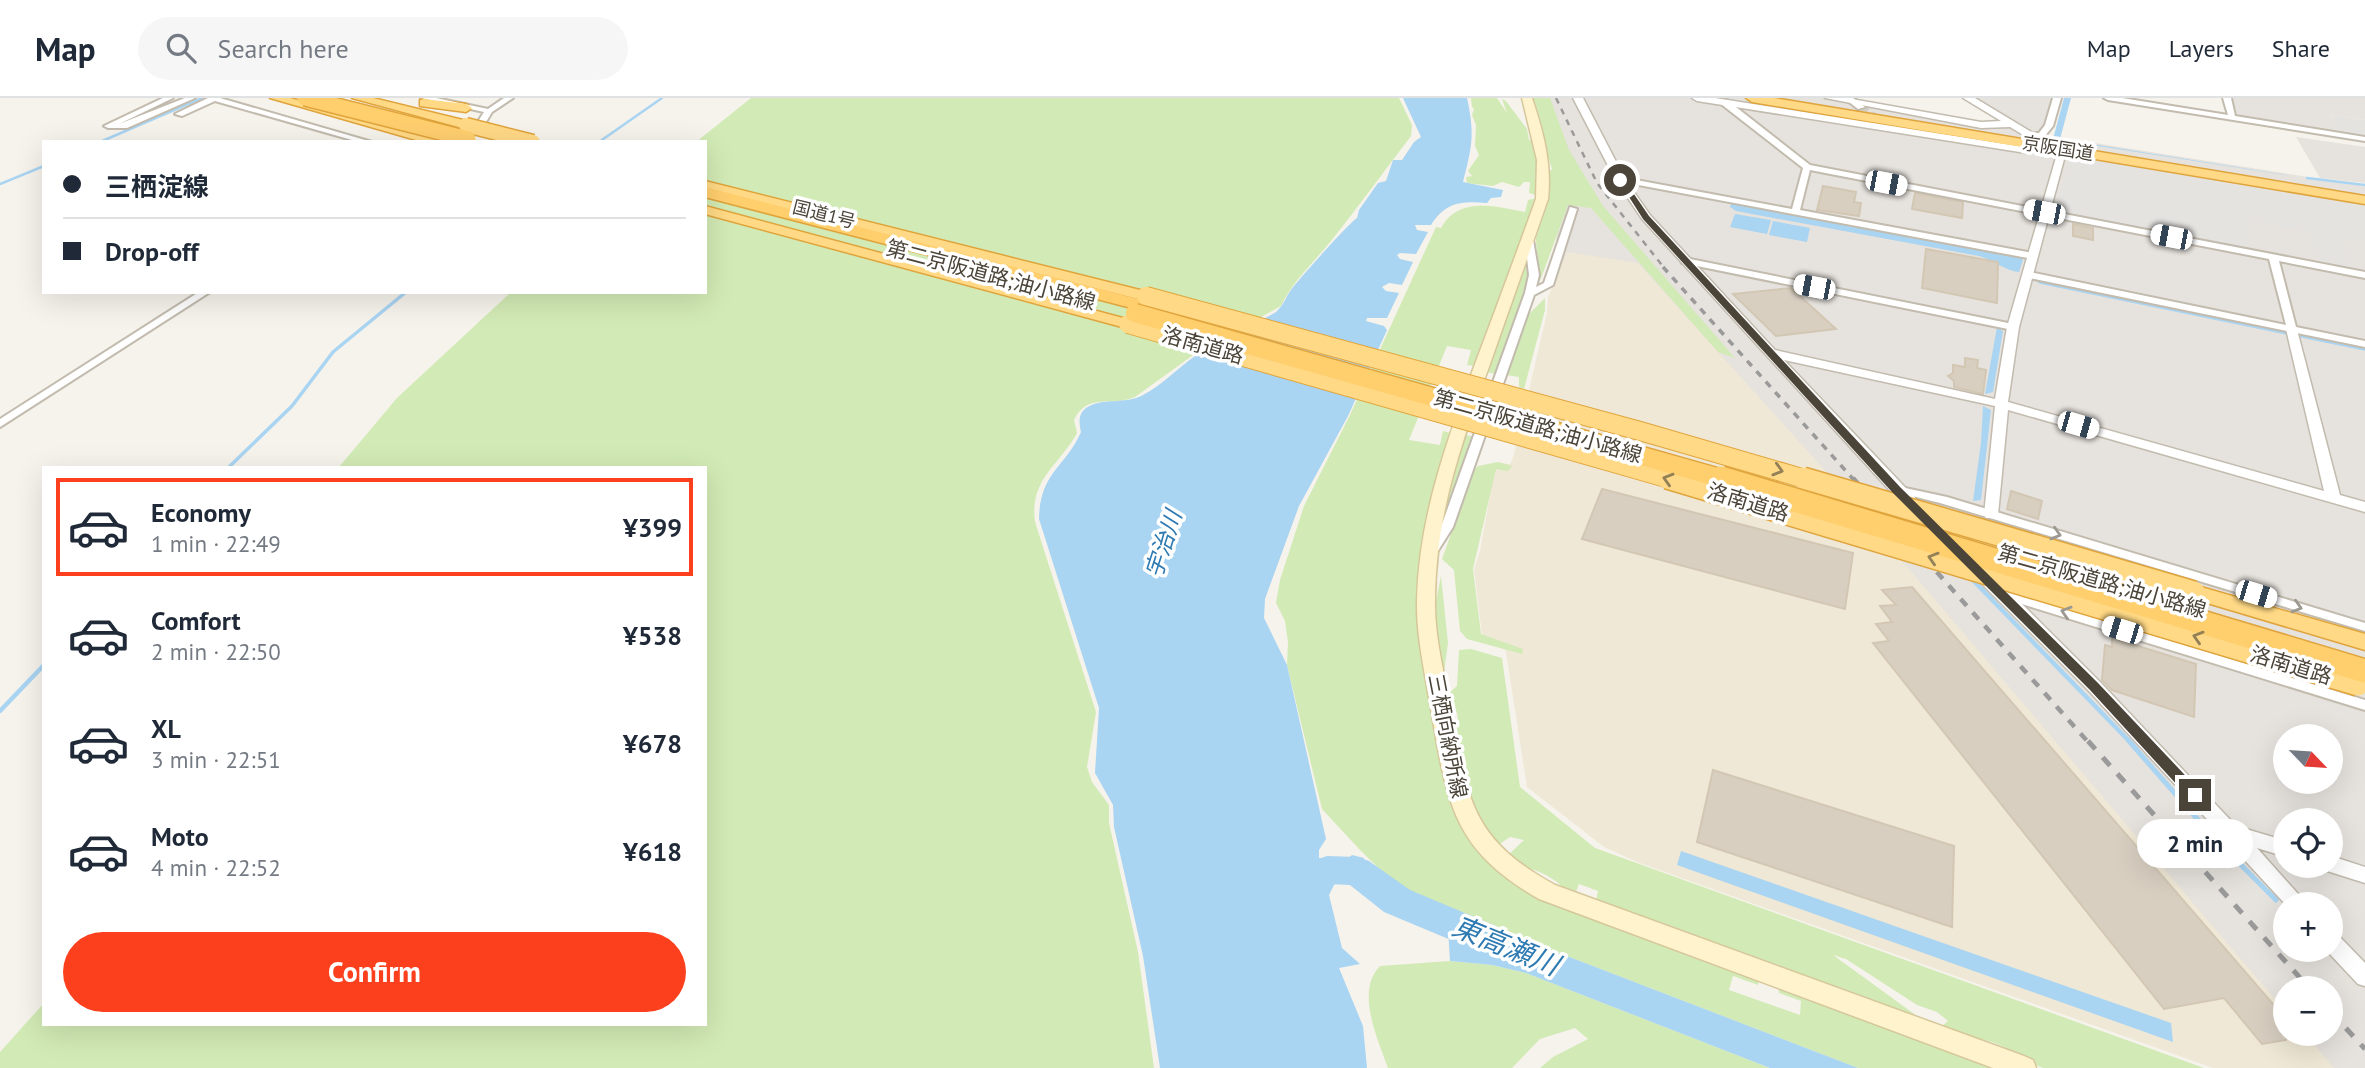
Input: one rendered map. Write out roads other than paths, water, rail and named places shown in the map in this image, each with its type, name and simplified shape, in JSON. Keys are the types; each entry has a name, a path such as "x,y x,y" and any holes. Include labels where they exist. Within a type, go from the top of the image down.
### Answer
{"highway":[{"path":"276,98 483,140"},
{"path":"331,98 483,140"},
{"path":"358,98 525,140"},
{"path":"402,98 466,107"},
{"name":"京阪国道","path":"1752,98 2365,198"},
{"name":"京阪国道","path":"1782,98 2030,142"},
{"path":"301,101 434,140"},
{"path":"301,101 293,110 295,113 371,140"},
{"name":"国道1号","path":"707,186 1146,296"},
{"name":"第二京阪道路;油小路線","path":"707,193 1143,306 1488,402 2365,659"},
{"name":"第二京阪道路;油小路線","path":"707,201 1135,313 1626,450 2363,687"},
{"name":"国道1号","path":"707,211 1128,324"},
{"name":"洛南道路","path":"1146,296 1640,430 2365,642"},
{"name":"洛南道路","path":"1128,324 1622,465 2363,687"}],"main road":[{"name":"三栖向納所線","path":"1527,98 1539,137 1545,178 1540,209 1488,344 1450,454 1433,517 1428,557 1428,633 1460,804 1475,834 1504,865 1537,887 1565,900 2024,1068"}],"street":[{"path":"169,98 108,126 124,126 191,98"},
{"path":"178,114 214,98 361,140"},
{"path":"425,98 489,111"},
{"path":"456,140 480,125 489,111 509,98"},
{"path":"1578,98 1620,180 1646,217 1685,261 1896,489 2003,594 2286,892"},
{"path":"1697,98 2002,145 2030,142 2072,151 2044,212 2029,255 2029,275 2010,326 1991,515"},
{"path":"1830,98 2005,127"},
{"path":"1968,98 2005,127 2030,142"},
{"path":"2030,142 2044,133 2049,126 2057,98"},
{"path":"2108,98 2365,139"},
{"path":"2227,98 2232,118"},
{"path":"1720,100 1807,167 2365,275"},
{"path":"1796,211 1807,167"},
{"path":"1620,180 2029,255"},
{"path":"1530,293 1548,285 1573,209"},
{"path":"1428,557 1447,527 1530,293 1534,275 1529,240"},
{"path":"2273,256 2333,498"},
{"path":"1685,261 2010,326"},
{"path":"2029,275 2365,344"},
{"path":"0,424 203,294"},
{"path":"1771,353 2002,404 2365,507"},
{"path":"1896,489 1943,500 2365,626"},
{"path":"2003,594 2363,687"},
{"path":"2229,831 2273,845"},
{"path":"2343,868 2365,875"},
{"path":"2343,954 2365,977"}],"water":[{"name":"宇治川","path":"1403,98 1467,98 1471,140 1463,182 1503,190 1501,197 1491,198 1487,203 1469,202 1448,207 1431,225 1415,225 1417,230 1428,232 1416,254 1397,255 1400,259 1413,262 1402,285 1389,283 1382,287 1386,291 1399,293 1387,318 1367,318 1366,321 1384,326 1387,330 1348,416 1299,506 1265,599 1264,618 1287,665 1326,839 1319,850 1319,858 1344,862 1352,855 1364,858 1366,872 1356,882 1335,883 1329,895 1342,948 1360,964 1339,968 1363,1026 1367,1068 1160,1068 1143,956 1114,827 1113,805 1095,773 1099,708 1039,519 1040,503 1049,480 1081,432 1080,416 1083,410 1099,403 1129,400 1143,395 1195,356 1279,309 1303,275 1357,218 1359,210 1378,183 1386,181 1393,160 1402,160 1414,142 1421,137"},
{"path":"2064,98 2071,98 2060,139 2311,179 2053,139"},
{"path":"1732,202 2018,256 2023,260 2019,272 1979,256 1736,211 1730,207"},
{"path":"1735,214 1771,220 1767,234 1730,227"},
{"path":"1773,221 1810,228 1807,242 1769,235"},
{"path":"1997,327 2003,331 1993,392 1985,394"},
{"path":"1983,406 1991,410 1981,500 1973,501 1981,443"},
{"path":"1681,851 2171,1023 2173,1042 1677,865"},
{"path":"1447,910 1520,936 1539,949 1559,953 1858,1068 1770,1068 1526,973 1492,965 1450,961"}],"waterway":[{"path":"105,140 202,98"},
{"path":"602,140 662,98"},
{"path":"0,184 42,167"},
{"path":"2307,178 2365,185"},
{"path":"2040,282 2365,349"},
{"path":"230,466 292,406 333,352 404,294"},
{"path":"1971,578 2131,743"},
{"path":"0,711 42,667"},
{"path":"2129,741 2213,837 2273,897"},
{"name":"東高瀬川","path":"1327,870 1357,871 1397,901 1483,937"}],"tunnel":[{"path":"1861,107 1885,125"}],"railway":[{"path":"1556,98 1597,183 1665,269"},
{"path":"1663,267 1854,480"},
{"path":"1853,478 2089,743"},
{"path":"2088,741 2298,976"},
{"path":"2343,1025 2365,1049"}]}
